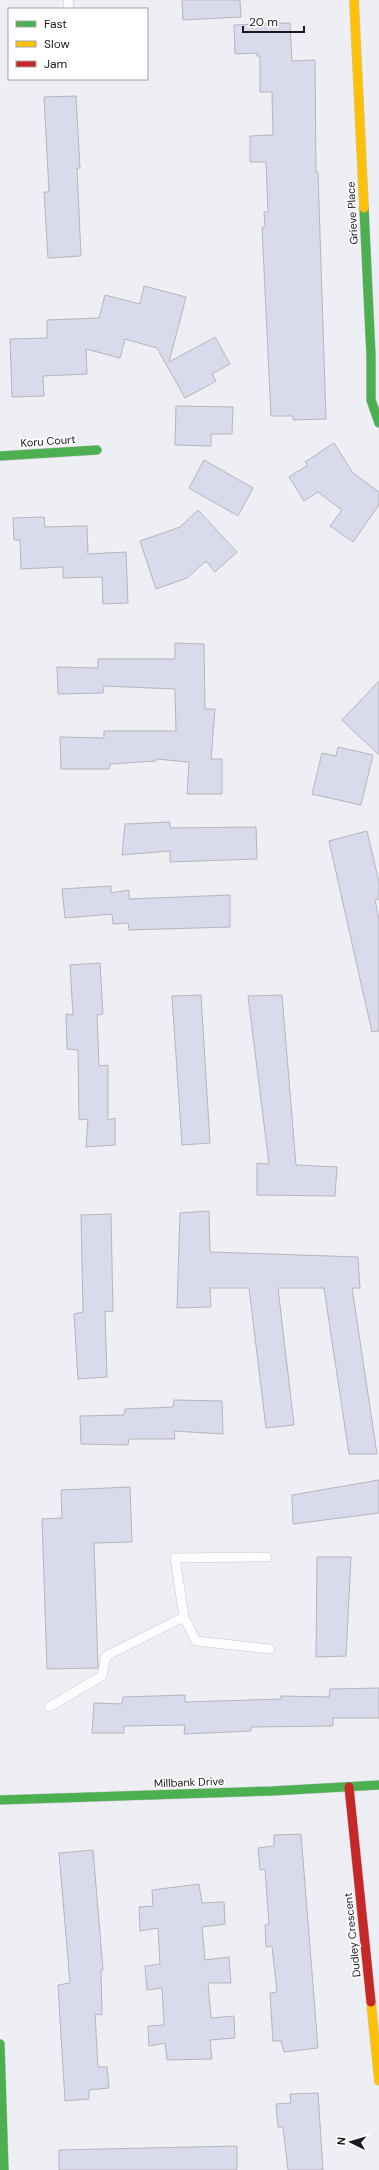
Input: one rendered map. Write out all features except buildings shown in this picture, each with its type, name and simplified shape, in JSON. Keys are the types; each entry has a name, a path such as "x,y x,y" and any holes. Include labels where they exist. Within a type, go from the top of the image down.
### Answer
{"street":[{"name":"Grieve Place","path":"354,0 372,356 371,400 379,423"},
{"name":"Koru Court","path":"0,456 97,450"},
{"name":"Millbank Drive","path":"0,1800 379,1785"},
{"name":"Dudley Crescent","path":"349,1787 379,2081"},
{"path":"0,2044 4,2170"}],"lane":[{"path":"267,1557 175,1558 184,1617 196,1641 270,1649"},
{"path":"49,1707 102,1676 106,1656 184,1617"}],"traffic: fast":[{"path":"364,208 371,356 371,400 379,423"},
{"path":"0,456 97,450"},
{"path":"0,1800 272,1791 379,1785"},
{"path":"0,2044 4,2170"}],"traffic: slow":[{"path":"354,0 364,208"},
{"path":"371,2002 379,2081"}],"traffic: jam":[{"path":"349,1787 371,2002"}]}
